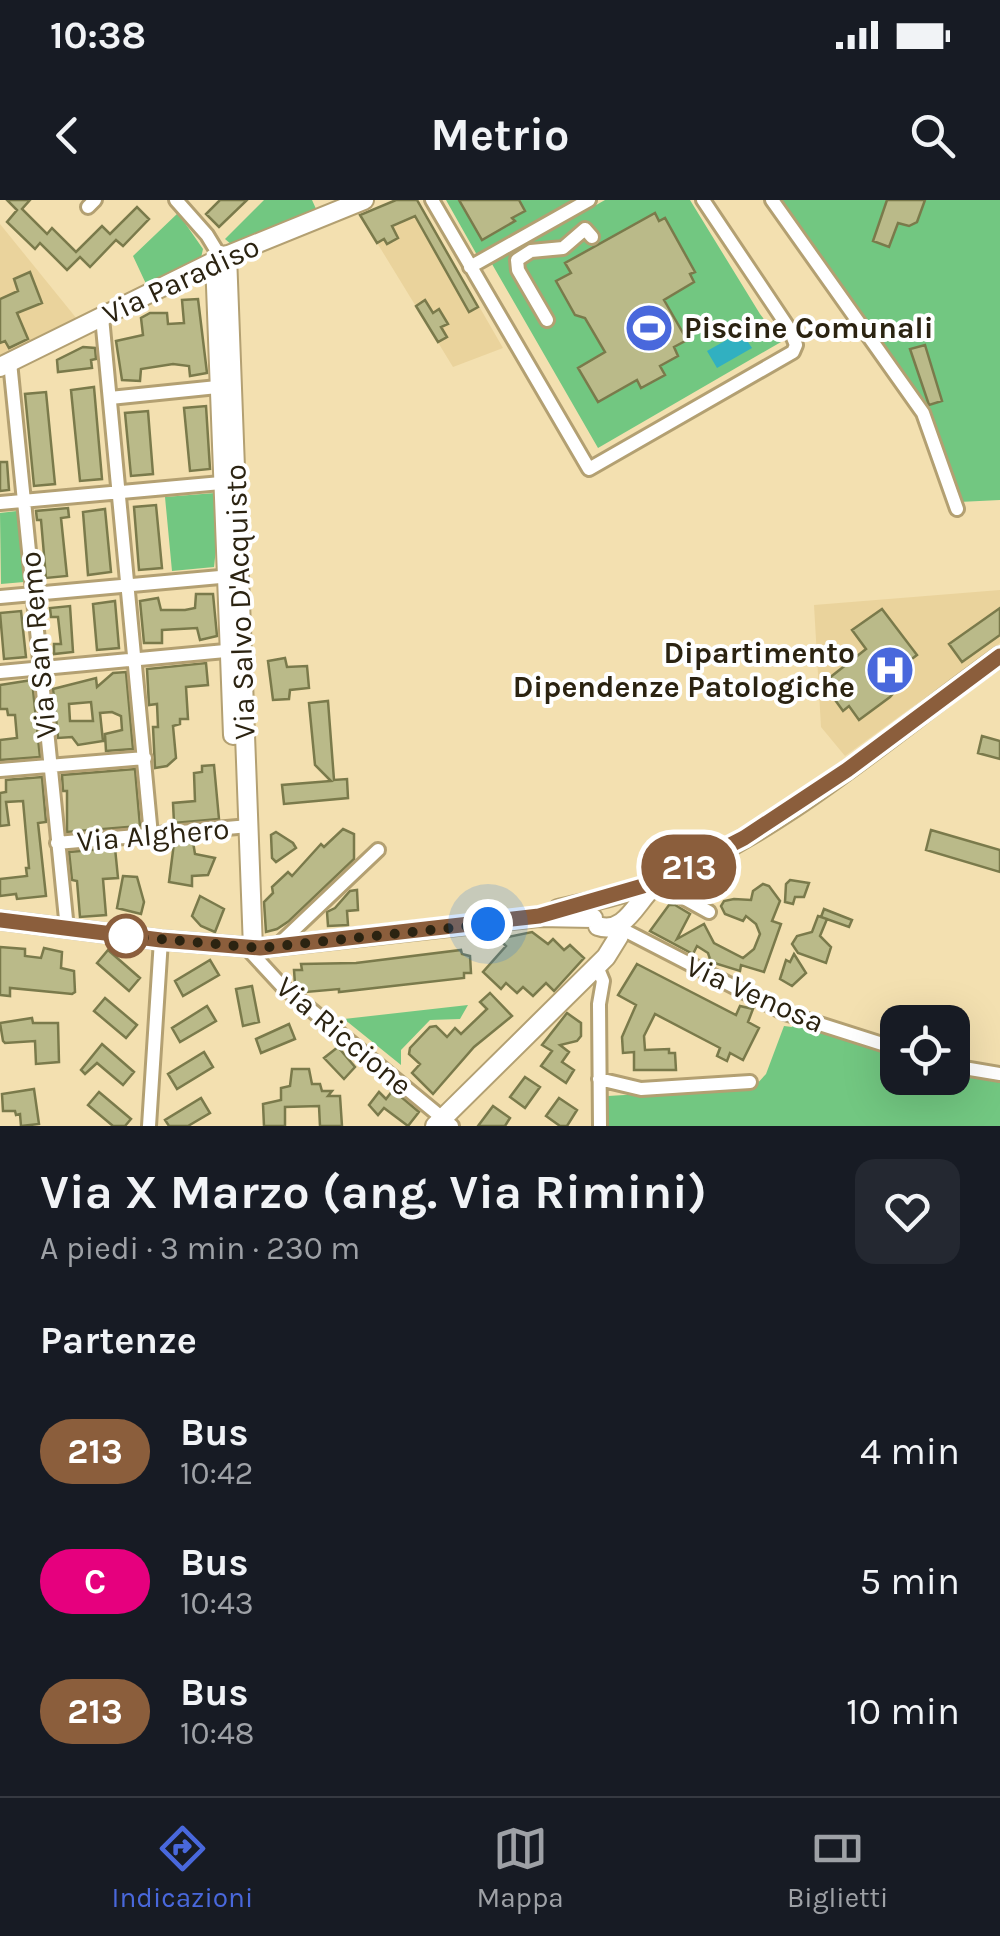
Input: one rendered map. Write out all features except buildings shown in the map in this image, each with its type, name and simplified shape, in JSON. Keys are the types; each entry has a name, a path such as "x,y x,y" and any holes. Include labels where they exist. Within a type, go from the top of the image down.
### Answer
{"street":[{"path":"176,200 221,258"},
{"name":"Via Paradiso","path":"5,364 221,258 364,200"},
{"path":"432,200 589,468 793,352 796,345 703,200"},
{"path":"470,266 588,200"},
{"path":"772,200 923,412 956,509"},
{"path":"547,320 518,270 517,260 531,252 564,248 585,228 592,237"},
{"name":"Via Salvo D'Acquisto","path":"221,258 247,948"},
{"path":"102,317 151,835"},
{"name":"Via San Remo","path":"5,364 24,501 67,929"},
{"path":"110,398 226,386"},
{"path":"0,503 229,482"},
{"path":"0,597 233,575"},
{"path":"0,672 236,650"},
{"path":"0,920 247,948 539,916 662,880 744,838 824,786 1000,656"},
{"path":"0,770 145,758"},
{"name":"Via Alghero","path":"57,843 242,826"},
{"path":"276,947 378,850"},
{"path":"662,880 671,891 709,912"},
{"path":"539,916 596,922 608,929 622,922 662,880"},
{"path":"444,1124 614,947 622,922 621,901 605,898"},
{"path":"592,968 602,938 594,908 605,898"},
{"name":"Via Venosa","path":"622,922 785,1013 880,1043"},
{"path":"148,1126 161,940"},
{"name":"Via Riccione","path":"247,948 281,985 444,1124"},
{"path":"592,968 603,981 599,1004 600,1126"},
{"path":"570,992 586,992 599,1004"},
{"path":"970,1069 1000,1074"},
{"path":"599,1078 641,1090 750,1082"}],"shaded area":[{"path":"396,200 418,200 503,348 453,367 360,215"},
{"path":"0,224 77,319 0,356"},
{"name":"Dipartimento Dipendenze Patologiche","path":"1000,590 1000,643 845,756 821,727 814,605"}],"green space":[{"path":"264,200 312,200 317,211 232,245 225,239"},
{"path":"446,200 575,200 477,255"},
{"name":"Piscine Comunali","path":"605,200 690,200 781,342 598,448 492,264"},
{"path":"776,200 1000,200 1000,500 959,502 929,412"},
{"path":"178,213 203,249 201,258 147,286 133,256"},
{"path":"215,493 218,530 214,567 172,571 165,497"},
{"path":"17,511 24,582 1,584 0,513"},
{"path":"468,1005 460,1019 430,1020 401,1050 401,1065 344,1019"},
{"path":"797,1017 880,1044 880,1095 970,1095 970,1068 1000,1076 1000,1126 603,1126 602,1111 608,1096 754,1087 766,1074 784,1026 792,1027"}],"water":[{"path":"742,321 750,324 748,342 752,348 717,368 707,351 730,338 735,325"}],"bus line":[{"name":"213","path":"0,920 260,948 539,916 660,881 744,838 870,754 1000,656"}],"place":[{"name":"Piscine Comunali","path":"649,328"},
{"name":"Dipartimento Dipendenze Patologiche","path":"890,670"}],"route":[{"path":"126,936 260,948 488,924"}]}
